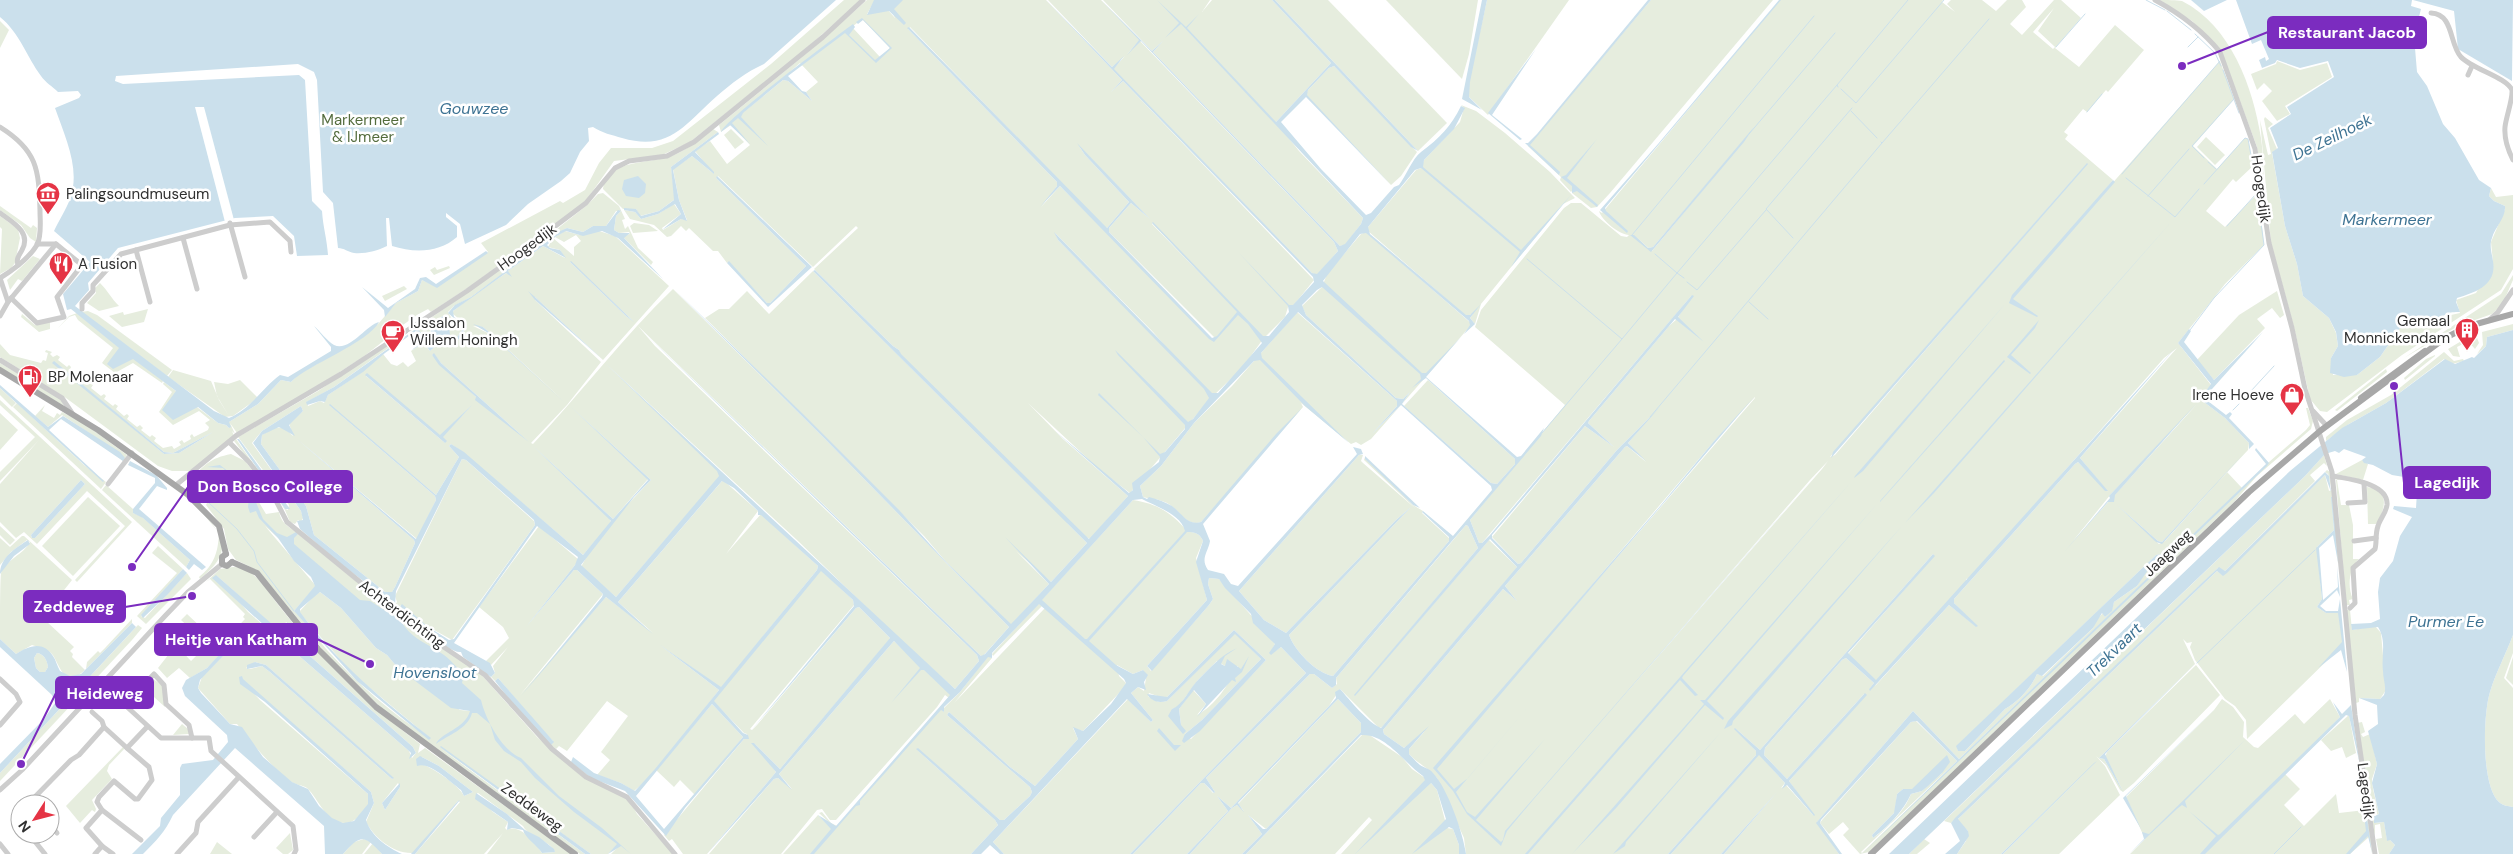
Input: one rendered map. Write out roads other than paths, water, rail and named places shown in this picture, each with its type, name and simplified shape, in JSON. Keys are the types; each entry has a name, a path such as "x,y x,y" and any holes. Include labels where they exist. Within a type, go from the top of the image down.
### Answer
{"main road":[{"name":"Jaagweg","path":"1871,854 2248,492 2320,431 2357,402 2368,397 2406,369 2432,346 2462,329 2510,315"},
{"path":"0,370 72,413 132,453 202,506 219,526 226,554 232,557 232,562 229,566 222,564 222,557 226,554"},
{"name":"Zeddeweg","path":"232,562 257,574 318,649 376,707 575,854"}],"street":[{"name":"Hoogedijk","path":"176,485 228,442 313,392 467,291 586,203 615,168 630,161 667,156 688,145 766,84 863,0"},
{"name":"Hoogedijk","path":"2155,0 2176,11 2211,42 2227,66 2255,149 2269,243 2292,328 2305,389 2320,431"},
{"path":"2431,13 2439,13 2444,18 2451,30 2455,50 2472,66 2507,84 2512,89 2513,96 2505,128 2508,151 2513,160"},
{"path":"2468,75 2472,66"},
{"path":"0,127 25,146 37,168 40,233 36,246 18,265 0,278 10,300 37,323 64,317 57,296 82,265 56,244 36,246"},
{"path":"0,213 17,225 23,234 24,246 19,256 18,265"},
{"path":"82,309 82,303 93,290 93,285 121,254 230,224 270,222 290,241 291,252"},
{"path":"230,224 245,277"},
{"path":"183,238 197,290"},
{"path":"0,316 10,300 56,244"},
{"path":"136,250 150,302"},
{"path":"2489,320 2498,312 2512,292"},
{"path":"2512,292 2513,303"},
{"path":"2508,299 2510,315"},
{"path":"0,360 62,398 72,413"},
{"name":"Hoogedijk","path":"2312,411 2326,426"},
{"name":"Lagedijk","path":"2320,431 2333,476 2355,715 2376,854"},
{"name":"Achterdichting","path":"228,442 249,462 270,490 287,522 420,631 485,675 552,749 586,777 626,797 675,854"},
{"path":"108,484 132,453"},
{"path":"2333,476 2364,483 2380,490 2387,501 2387,507 2377,527 2373,552 2354,568 2355,603 2350,608"},
{"path":"2348,503 2365,502 2364,483"},
{"path":"2354,541 2376,538"},
{"path":"0,790 16,777 178,603 222,564"},
{"path":"125,706 154,674 164,685 166,704 189,726 192,738"},
{"path":"0,679 16,694 20,702 0,724"},
{"path":"102,684 163,739 209,738 210,749 216,756 295,829 296,850 294,854"},
{"path":"92,712 102,721 104,727 149,767 152,773 151,784 135,799 114,780 97,799 98,806 102,810 141,840"},
{"path":"40,794 104,727"},
{"path":"127,748 148,727"},
{"path":"177,854 196,833 198,822 239,777"},
{"path":"102,810 86,828 102,846 113,854"},
{"path":"254,837 277,812"},
{"path":"0,844 8,854"},
{"path":"37,844 45,854"},
{"path":"95,854 102,846"}],"water":[{"name":"Gouwzee","path":"0,0 836,0 764,64 734,82 676,133 653,141 639,141 607,134 593,127 588,128 589,141 580,152 570,173 528,204 506,225 465,244 460,224 446,213 446,217 457,226 457,237 442,246 426,250 409,250 392,246 389,218 386,218 387,246 375,251 362,253 354,253 338,248 333,203 323,192 317,80 314,72 298,64 116,76 115,81 123,84 299,75 305,80 312,201 322,211 328,255 297,256 294,236 273,216 235,218 118,248 88,283 89,290 75,306 214,411 229,418 250,404 280,375 288,377 331,351 331,347 314,326 331,343 340,346 352,342 379,322 363,338 299,375 291,382 281,380 258,404 229,422 231,427 229,428 218,423 198,407 173,420 162,410 176,391 133,359 113,369 107,364 119,348 71,309 67,310 63,294 90,262 54,231 70,199 74,176 67,142 55,108 79,98 81,95 78,91 58,92 43,78 18,37 0,17"},
{"path":"874,0 903,0 894,9 906,23 904,25 889,11 867,15"},
{"path":"1046,0 1112,67 1124,56 1114,69 1312,273 1317,274 1338,251 1334,242 1141,41 1127,55 1139,40 1101,0 1152,51 1163,41 1153,52 1340,246 1345,244 1361,224 1363,218 1181,24 1165,38 1179,23 1157,0 1186,27 1199,14 1187,28 1276,122 1331,63 1272,0 1275,0 1418,151 1411,147 1334,66 1329,68 1308,90 1307,95 1391,185 1306,97 1281,122 1321,169 1366,215 1371,213 1394,187 1399,185 1415,159 1444,131 1461,106 1465,108 1454,129 1424,160 1423,167 1521,250 1571,195 1511,267 1520,252 1421,168 1415,170 1368,227 1370,234 1466,315 1470,315 1481,304 1470,318 1475,324 1464,334 1470,325 1469,321 1366,233 1360,234 1323,281 1422,373 1426,373 1461,337 1426,377 1517,457 1521,456 1544,428 1541,436 1470,520 1479,543 1482,543 1490,535 1674,316 1692,295 1694,296 1678,317 1704,342 1675,319 1588,423 1614,447 1585,426 1492,535 1492,538 1518,564 1521,563 1617,450 1660,407 1628,443 1646,461 1627,446 1625,447 1505,586 1517,601 1503,589 1383,730 1384,734 1404,748 1429,726 1409,749 1409,754 1420,765 1431,771 1439,780 1458,823 1466,854 1459,854 1459,845 1453,829 1449,827 1412,854 1446,819 1437,790 1431,783 1355,854 1425,780 1423,776 1387,744 1379,739 1361,735 1246,854 1242,854 1262,834 1248,815 1263,829 1266,829 1361,732 1361,723 1338,699 1238,803 1244,812 1237,805 1232,808 1190,854 1187,854 1228,811 1217,796 1231,808 1329,706 1336,698 1335,692 1340,689 1365,716 1381,728 1517,567 1490,539 1355,696 1478,548 1466,525 1336,678 1336,685 1332,688 1314,674 1310,674 1206,778 1215,792 1204,783 1201,783 1133,854 1130,854 1306,673 1281,647 1271,655 1269,653 1275,644 1253,623 1251,614 1225,588 1219,579 1209,578 1208,584 1213,599 1209,605 1152,671 1147,666 1207,600 1196,562 1203,541 1199,535 1193,532 1187,532 1089,641 1116,665 1133,674 1143,670 1148,675 1144,682 1146,690 1138,687 1131,693 1153,720 1151,722 1127,699 993,842 1004,854 1000,854 990,845 981,854 971,854 998,825 995,820 916,749 918,748 1000,820 1004,820 1030,796 1032,792 1030,787 947,715 949,712 1010,767 1035,786 1078,739 1073,727 1083,731 1111,704 1126,683 1124,679 1039,604 992,653 992,658 988,657 960,692 944,707 944,712 941,710 860,801 860,805 856,806 814,854 810,854 831,829 818,815 836,826 950,695 924,670 921,670 891,703 920,668 894,641 779,774 792,790 778,778 774,779 707,854 776,772 751,743 754,743 780,769 890,638 859,607 856,608 750,732 854,606 853,600 821,571 714,701 743,733 748,735 749,739 744,739 685,808 666,836 625,791 591,778 571,762 573,757 594,773 621,783 635,791 719,690 660,645 721,687 817,570 818,566 761,515 758,515 758,511 734,488 722,481 618,602 653,634 606,597 521,696 602,597 603,594 577,570 574,570 526,627 575,565 578,557 537,526 454,643 490,663 495,673 491,677 463,657 461,652 455,651 429,635 398,609 402,604 427,626 449,640 454,639 535,525 534,520 466,460 462,459 396,591 395,605 337,561 300,529 297,521 303,520 301,511 253,443 262,431 301,406 303,411 289,425 295,436 279,427 262,435 261,444 306,506 314,535 385,592 392,592 415,543 414,540 297,439 416,539 436,500 435,496 329,405 436,495 459,457 449,446 451,444 464,452 583,555 611,521 533,446 613,519 648,480 571,407 651,480 634,497 581,565 616,597 719,476 717,471 605,363 955,689 979,661 977,655 637,326 981,656 985,654 1009,627 824,438 675,290 803,414 899,510 947,563 1011,624 1049,584 1005,537 1051,582 1087,543 813,271 815,270 899,350 1089,539 1128,496 1055,431 1129,493 1133,490 1132,483 1159,462 1160,457 1143,437 1160,454 1165,452 1185,429 1185,425 1115,350 1188,422 1193,419 1209,398 1204,389 1058,240 1054,232 1212,393 1218,393 1262,343 1248,324 1238,315 1214,342 1209,339 1060,186 1040,207 1057,186 1057,182 907,28 909,27 1107,228 1129,202 1085,155 1077,143 1150,219 1131,203 1109,228 1109,232 1212,338 1217,336 1237,312 1153,222 1263,336 1269,336 1289,312 1288,306 1239,253 1289,305 1293,305 1314,282 1313,277 1123,81 1111,92 1122,80","holes":["1322,287 1420,374 1421,379 1412,388 1426,378 1515,459 1515,464 1497,484 1491,483 1402,404 1410,392 1403,399 1396,398 1306,315 1302,305","1298,312 1397,401 1397,406 1372,434 1401,405 1491,486 1492,490 1453,536 1422,512 1449,537 1449,541 1333,676 1313,666 1296,648 1289,635 1411,507 1286,633 1264,620 1239,591 1359,455 1363,454 1361,449 1353,447 1357,454 1238,586 1231,584 1224,574 1208,570 1205,559 1210,541 1203,524 1302,408 1276,434 1201,522 1188,521 1169,505 1149,497 1147,499 1143,497 1140,486 1161,466 1194,423 1254,361 1260,360 1305,406 1349,443 1262,358 1261,353","1142,499 1167,511 1183,525 1185,531 1087,639 1042,600 1133,500","712,704 743,737 664,829 636,796"]},
{"path":"1482,0 1487,0 1470,82 1469,97 1482,110 1462,99"},
{"path":"1648,0 1651,0 1530,145 1560,172 1559,175 1525,143 1528,143 1537,134"},
{"path":"1779,0 1781,0 1605,208 1628,231 1627,233 1600,210"},
{"path":"2191,0 2227,0 2204,11"},
{"name":"Markermeer","path":"2236,0 2412,0 2411,6 2421,9 2414,36 2417,72 2427,86 2443,124 2455,138 2479,180 2491,188 2489,196 2494,201 2505,206 2504,215 2491,241 2493,269 2492,276 2488,282 2478,290 2457,298 2456,302 2460,312 2446,314 2438,325 2426,317 2402,325 2380,357 2357,375 2344,377 2330,373 2331,358 2338,346 2336,332 2329,318 2303,296 2297,264 2285,226 2272,152 2278,148 2270,128 2291,114 2287,107 2334,77 2328,61 2300,68 2277,60 2275,63 2262,68 2259,60 2265,57 2266,61 2269,59 2261,40 2252,44"},
{"path":"2413,0 2513,0 2512,81 2458,49 2454,11"},
{"path":"862,18 892,48 876,63 845,33 788,76 802,91 806,92 812,101 788,81 783,80 743,113 741,117 768,146 738,118 732,123 750,144 730,125 721,132 727,124 760,96 853,24 855,27 849,35 875,60 890,48 863,20 858,24 856,22"},
{"path":"1536,49 1492,115 1522,139 1520,140 1488,113"},
{"path":"1754,127 1744,142 1651,252 1630,235 1634,235 1648,248 1653,247"},
{"path":"718,132 719,134 695,152 714,174 692,156 673,170 679,200 687,221 681,219 662,230 681,214 675,204 658,214 641,219 635,212 624,210 624,208 636,209 641,216 659,211 674,200 671,167"},
{"path":"1597,139 1567,178 1598,205 1597,207 1577,191 1572,193 1572,186 1561,177 1566,175"},
{"path":"2088,164 1831,458 1833,452"},
{"path":"638,176 646,184 645,193 639,198 626,196 622,189 624,180"},
{"path":"717,176 812,267 768,307 727,263 729,261 767,303 770,303 806,266 716,178"},
{"path":"2113,180 2115,182 2013,299 2038,316 2009,303 2012,295"},
{"path":"618,210 621,211 616,216 614,230 619,233 630,233 624,238 663,279 618,238 602,231 583,236 566,231 555,237 547,245 550,248 560,250 566,258 543,246 508,271 512,277 506,273 453,311 454,317 467,326 455,345 437,345 430,351 424,343 412,350 423,339 416,331 385,353 363,372 328,395 325,402 320,401 307,405 306,402 334,387 417,328 426,339 429,347 438,342 454,342 464,327 448,313 455,305 471,297 558,232 567,228 583,232 593,226 606,226"},
{"path":"2172,221 1934,493 1905,523"},
{"path":"486,251 488,253 437,288 422,280 418,291 396,303 385,317 384,310 362,287 388,308 415,289 420,278 426,277 436,284"},
{"path":"571,261 634,322 626,316"},
{"path":"528,291 535,297 602,359 535,300"},
{"path":"2005,304 1863,471 1854,478 1855,476"},
{"path":"443,316 443,323 449,327 450,335 432,338 430,326"},
{"path":"2039,320 2035,328 2011,355 2030,374 2007,357"},
{"path":"473,324 483,327 490,333 566,404 490,334"},
{"path":"2189,329 2191,331 2184,342 2214,380 2263,332 2204,398 2226,415 2230,412 2232,414 2229,418 2254,444 2249,449 2249,443 2225,418 2200,399 2211,384 2178,343"},
{"name":"Purmer Ee","path":"2513,330 2513,635 2490,692 2486,716 2485,749 2486,766 2493,794 2499,802 2513,807 2513,854 2389,854 2395,845 2390,840 2387,841 2384,822 2374,823 2374,816 2379,814 2372,783 2377,764 2368,731 2378,724 2377,705 2359,698 2380,699 2384,695 2383,643 2378,627 2352,630 2351,624 2371,623 2380,619 2378,592 2380,578 2393,561 2400,536 2412,517 2393,509 2394,506 2416,508 2417,492 2411,482 2404,477 2392,475 2373,465 2364,463 2362,460 2366,457 2344,449 2339,453 2335,451 2325,454 2305,476 1909,854 1889,854 2290,471 2342,428 2386,403 2445,359 2455,364 2472,357 2474,358 2486,346 2487,337"},
{"path":"2176,347 2080,458 2108,491 2105,491 2078,462 2075,464 1954,599 1954,603 1978,626 1976,627 1949,605 1870,691 1869,689 1874,683 1846,658 1842,660 1765,748 1764,755 1787,779 1865,693 1867,695 1789,781 1814,816 1787,785 1782,789 1785,783 1759,755 1671,854 1668,854 1756,755 1756,751 1735,728 1760,750 1933,554 1935,556 1848,653 1876,680"},
{"path":"434,353 441,363 529,442 475,400 476,397 439,365 432,355"},
{"path":"54,361 164,452 173,453 213,432 179,453 164,454 52,363"},
{"path":"2005,361 1880,502 1880,501"},
{"path":"367,373 440,435 472,405 443,437 447,441 445,443 365,375"},
{"path":"0,385 48,427 63,416 120,452 125,458 123,461 61,419 49,430 103,482 0,388"},
{"path":"1099,393 1143,437 1098,395"},
{"path":"1754,397 1437,769 1454,789 1467,778 1456,792 1467,812 1475,817 1545,739 1476,820 1501,842 1505,831 1828,461 1533,800 1507,831 1501,846 1467,814 1453,791 1433,768"},
{"path":"2196,404 2115,495 2114,502 2108,502 2065,551 2110,498 2109,496"},
{"path":"237,439 239,439 290,509 285,509"},
{"path":"2256,448 2269,463 2267,466 1862,854 1957,761 1917,721 1911,722 1821,820 1820,823 1842,854 1839,854 1816,823 1913,711 1959,759 2266,464 2255,450"},
{"path":"2244,453 2162,544 2156,542 2117,505 2158,541 2162,542"},
{"path":"1365,456 1420,508 1413,505 1365,459"},
{"path":"130,461 156,475 167,488 167,490 157,486 139,509 206,567 202,570 194,564 189,570 186,567 190,560 143,518 133,513 133,509 155,483 155,478 128,465"},
{"name":"Hovensloot","path":"220,465 238,479 241,487 255,500 263,519 277,533 287,537 296,532 298,534 294,538 294,544 360,600 370,601 394,616 398,614 411,634 449,659 464,674 462,683 481,700 490,724 477,713 472,713 470,719 462,727 436,744 438,740 463,722 470,711 451,708 398,668 387,655 376,648 341,608 320,592 300,609 300,612 329,647 361,680 431,738 429,740 357,681 294,611 315,586 311,577 294,561 278,538 259,518 256,511 250,513 248,507 249,498 223,468 207,467"},
{"path":"2325,472 2329,476 2331,492 2325,475 2227,573 2223,576 2217,571 1958,819 1968,831 1969,836 1957,854 1945,854 1960,841 1951,823 1955,818 2219,567 2225,571"},
{"path":"81,480 85,484 35,538 32,538 31,535"},
{"path":"1851,482 1683,676 1682,678 1698,695 1695,696 1680,680 1528,854 1525,854"},
{"path":"2331,497 2333,497 2338,563 2333,535 2319,548 2323,600 2338,587 2337,566 2340,597 2337,590 2320,606 2326,611 2338,611 2340,599 2347,672 2341,650 2318,668 2342,642 2338,613 2326,613 2317,607 2322,599 2316,548 2334,530"},
{"path":"1877,504 1707,701 1724,718 1723,720 1705,705 1617,807 1572,854 1704,704 1700,700 1705,700"},
{"path":"1902,526 1733,721 1732,725 1724,729 1728,721"},
{"path":"28,540 30,544 14,556 0,574 6,558"},
{"path":"2162,554 2166,556 2153,569 2150,567 2137,586 2114,602 2112,611 2105,617 2102,613 2093,628 2042,676 2037,674 2024,694 2005,709 1965,751 1958,751 1956,746 2156,555"},
{"path":"183,569 187,573 143,618 141,615"},
{"path":"216,575 281,632 288,622 285,634 413,747 416,753 409,759 411,753 409,751 283,642 275,644 272,642 276,636 212,578"},
{"path":"132,623 136,627 0,773 0,764 44,719 55,703 52,695 0,647 0,639 16,654 30,647 40,646 45,648 53,656 60,671 70,676 81,674","holes":["37,653 47,662 48,667 45,672 40,672 36,668 34,658"]},
{"path":"245,627 249,627 274,648 268,649 246,632 200,680 198,688 201,693 230,724 242,727 263,757 292,782 308,789 319,806 332,818 343,823 354,821 368,804 368,794 265,702 240,684 239,677 242,676 243,679 371,792 374,803 366,820 368,826 380,840 402,854 382,854 371,843 362,839 354,843 343,854 325,854 324,826 235,748 173,815 152,845 143,854 132,854 160,826 161,818 180,795 180,768 182,764 213,760 228,742 227,735 185,696 182,688 186,680 207,668"},
{"path":"1234,630 1266,660 1200,731 1184,743 1182,741 1185,734 1202,720 1261,659 1235,634 1167,701 1156,701 1147,694 1167,697"},
{"path":"1237,648 1225,656 1221,664 1225,666 1227,659 1241,669 1249,656 1242,672 1235,678 1236,682 1232,680 1197,717 1206,704 1194,690 1179,709 1181,725 1186,731 1183,734 1168,716 1172,709 1179,704 1216,662 1226,654"},
{"path":"255,662 266,665 394,778 392,779 262,666 247,669 247,665"},
{"path":"2195,664 2105,754 2123,792 2104,759 2099,758"},
{"path":"498,678 554,742 551,745 516,708 495,681"},
{"path":"2223,701 2126,796 2141,829 2123,798"},
{"path":"2333,702 2342,714 2351,705 2360,765 2349,716 2346,715 2205,854 2200,854 2216,836 2189,811 2218,835 2220,834 2340,717"},
{"path":"1526,709 1468,778 1467,778"},
{"name":"Hovensloot","path":"490,724 507,749 521,758 559,796 602,828 631,854 621,846 608,854 617,844 574,812 535,778 521,762 504,751 495,740"},
{"path":"1159,728 1174,745 1181,745 1175,751 1157,731"},
{"path":"1721,732 1626,842 1625,846 1613,854"},
{"path":"2245,740 2185,801 2187,808 2182,805 2178,808 2129,854 2144,839 2142,832 2149,834"},
{"path":"441,746 591,854 585,854"},
{"path":"1947,755 1950,762 1942,773 1922,791 1911,794 1895,818 1873,838 1872,835 1894,813 1897,794 1903,789 1912,789"},
{"path":"420,756 439,766 473,792 464,796 461,790 434,770 422,765 417,766 416,759"},
{"path":"2097,761 2003,854 2001,854 2094,763"},
{"path":"400,783 400,787 385,810 382,803"},
{"path":"2360,783 2362,783 2372,853 2368,836 2350,854 2346,854 2366,831"},
{"path":"1777,792 1724,854 1721,854"},
{"path":"476,793 507,814 525,830 539,837 554,849 555,852 542,853 526,836 523,830 512,828 507,830 508,822 475,799"},
{"path":"460,800 415,854 411,854 458,801"}],"waterway":[{"path":"1838,87 1837,85 1908,0"},
{"path":"1841,89 1856,103 1944,0"},
{"path":"2146,0 2165,10"},
{"path":"2167,11 2191,30"},
{"path":"2056,47 2085,14"},
{"path":"1632,235 1814,16"},
{"path":"1881,142 1989,19"},
{"path":"1749,134 1835,33"},
{"path":"2195,34 2215,53 2221,66"},
{"path":"2188,47 2198,37"},
{"path":"2122,174 2220,61"},
{"path":"2223,70 2239,113"},
{"path":"1655,254 1677,273 1837,85"},
{"path":"2087,112 2102,94"},
{"path":"2204,158 2192,146 2234,99"},
{"path":"1793,238 1766,209 1852,108"},
{"path":"1851,111 1877,138"},
{"path":"2204,184 2245,138 2248,139 2253,166"},
{"path":"1650,417 1882,143"},
{"path":"2148,196 2189,149"},
{"path":"2208,162 2216,169"},
{"path":"2190,330 2214,298 2264,245 2254,171"},
{"path":"2126,178 2175,217 2199,189"},
{"path":"2227,226 2257,193"},
{"path":"1687,282 1697,290 1766,210"},
{"path":"1527,259 1622,339 1677,273 1684,278"},
{"path":"1749,302 1768,319"},
{"path":"1542,433 1622,339"},
{"path":"2251,391 2274,366"},
{"path":"2241,401 2249,393"},
{"path":"2233,410 2239,404"},
{"path":"194,489 237,529 254,551 257,562 294,611"},
{"path":"2197,663 2315,550"},
{"path":"2274,854 2301,827"}],"place":[{"name":"Restaurant Jacob","path":"2182,66"},
{"name":"Palingsoundmuseum","path":"48,215"},
{"name":"A Fusion","path":"61,285"},
{"name":"Gemaal Monnickendam","path":"2467,351"},
{"name":"IJssalon Willem Honingh","path":"393,353"},
{"name":"Lagedijk","path":"2394,386"},
{"name":"BP Molenaar","path":"30,398"},
{"name":"Irene Hoeve","path":"2292,416"},
{"name":"Don Bosco College","path":"132,567"},
{"name":"Zeddeweg","path":"192,596"},
{"name":"Heitje van Katham","path":"370,664"},
{"name":"Heideweg","path":"21,764"}],"park label":[{"name":"Markermeer & IJmeer","path":"363,128"}],"water label":[{"name":"De Zeilhoek","path":"2332,137"},
{"name":"Trekvaart","path":"2114,650"}]}
